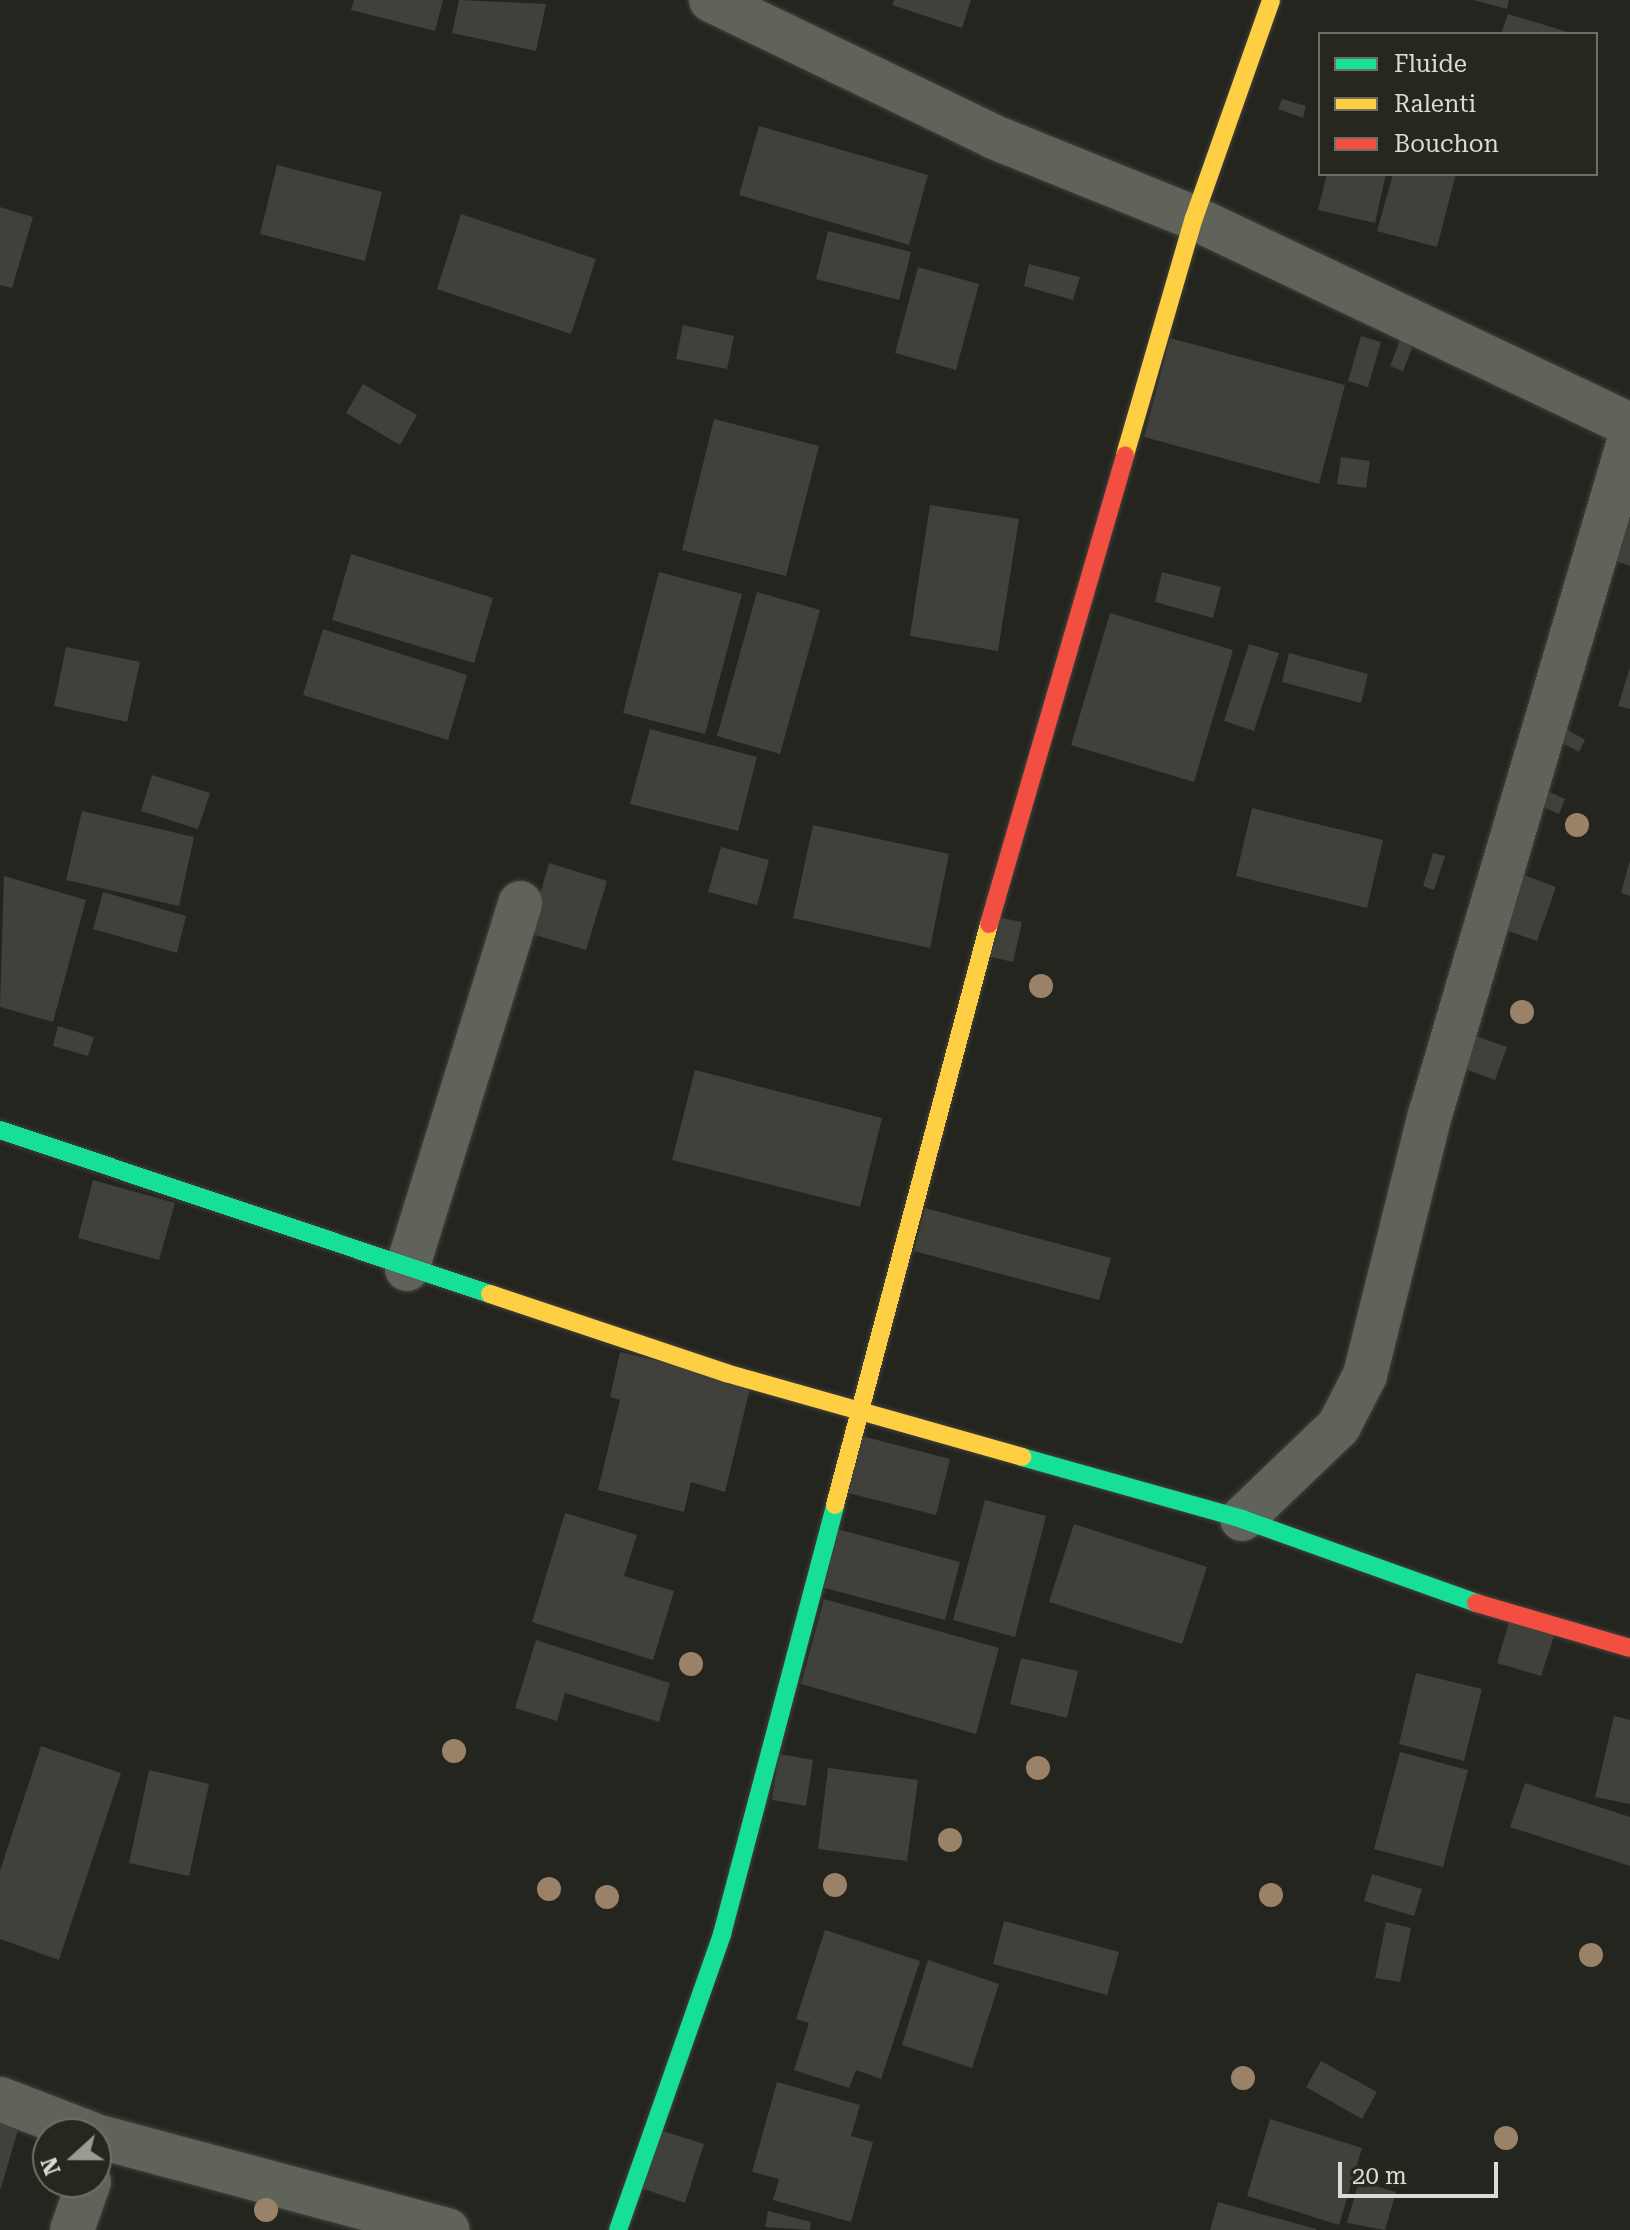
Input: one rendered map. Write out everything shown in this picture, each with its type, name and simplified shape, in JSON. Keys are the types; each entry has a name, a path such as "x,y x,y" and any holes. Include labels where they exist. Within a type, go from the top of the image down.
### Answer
{"street":[{"path":"711,0 994,137 1194,218 1630,425"},
{"path":"618,2230 722,1934 1000,881 1194,218 1271,0"},
{"path":"1242,1519 1339,1426 1365,1375 1430,1115 1630,438"},
{"path":"407,1269 520,903"},
{"path":"0,1130 407,1269 726,1373 1242,1519 1426,1588 1630,1648"},
{"path":"0,2099 43,2118"},
{"path":"112,2146 448,2230"},
{"path":"72,2230 83,2198"}],"building":[{"path":"354,0 443,0 435,31 351,10"},
{"path":"459,0 546,4 536,51 452,33"},
{"path":"894,0 971,0 962,28 892,5"},
{"path":"1473,0 1509,0 1507,9"},
{"path":"1508,14 1568,32 1502,32"},
{"path":"1282,99 1306,106 1303,118 1278,109"},
{"path":"759,126 928,175 909,245 739,195"},
{"path":"277,165 382,192 365,261 260,234"},
{"path":"1326,176 1386,176 1375,223 1318,210"},
{"path":"1392,176 1455,176 1437,247 1377,231"},
{"path":"0,207 33,217 12,288 0,285"},
{"path":"461,214 596,259 571,334 437,289"},
{"path":"828,231 911,252 899,300 816,279"},
{"path":"1029,264 1080,277 1073,300 1024,286"},
{"path":"918,267 979,284 956,370 895,353"},
{"path":"683,325 734,336 727,369 676,359"},
{"path":"1361,336 1381,342 1368,387 1348,381"},
{"path":"1170,338 1345,385 1319,484 1144,437"},
{"path":"1400,340 1413,346 1403,371 1390,366"},
{"path":"363,384 417,415 400,445 346,413"},
{"path":"714,419 819,446 786,576 682,550"},
{"path":"1341,457 1370,461 1366,488 1337,484"},
{"path":"930,505 1019,519 998,651 910,636"},
{"path":"1630,509 1630,566 1613,560"},
{"path":"351,554 493,598 474,663 332,620"},
{"path":"659,572 742,594 705,734 623,713"},
{"path":"1162,572 1221,587 1213,618 1155,602"},
{"path":"757,592 820,610 780,754 717,736"},
{"path":"1110,613 1233,650 1194,782 1071,745"},
{"path":"323,629 467,675 448,740 303,695"},
{"path":"1249,644 1279,653 1254,731 1224,721"},
{"path":"66,647 140,662 127,722 54,706"},
{"path":"1289,653 1368,674 1361,703 1282,682"},
{"path":"1630,667 1630,709 1618,706"},
{"path":"650,729 757,757 738,831 630,804"},
{"path":"1566,729 1585,740 1579,752 1560,742"},
{"path":"152,775 210,793 198,829 141,811"},
{"path":"1547,791 1565,799 1559,814 1541,806"},
{"path":"1252,808 1383,840 1367,908 1236,876"},
{"path":"82,811 194,837 179,906 66,880"},
{"path":"813,825 949,854 930,948 793,918"},
{"path":"721,847 769,860 757,905 708,892"},
{"path":"1433,853 1445,856 1434,890 1423,886"},
{"path":"1630,860 1630,896 1621,893"},
{"path":"549,863 607,881 586,950 529,933"},
{"path":"1519,873 1556,887 1537,941 1500,928"},
{"path":"4,876 86,900 53,1022 0,1007"},
{"path":"103,892 186,916 177,953 93,929"},
{"path":"997,917 1022,922 1013,962 987,956"},
{"path":"58,1026 94,1037 88,1056 53,1046"},
{"path":"1465,1032 1507,1047 1495,1080 1454,1065"},
{"path":"695,1070 882,1118 860,1207 672,1160"},
{"path":"93,1180 175,1203 159,1260 78,1238"},
{"path":"925,1208 1111,1258 1099,1300 914,1251"},
{"path":"620,1352 751,1384 725,1492 691,1482 684,1512 598,1490 620,1400 610,1397"},
{"path":"862,1436 950,1459 936,1515 848,1493"},
{"path":"985,1500 1046,1516 1015,1637 953,1620"},
{"path":"565,1513 637,1535 624,1576 674,1591 653,1660 532,1622"},
{"path":"1074,1524 1207,1567 1182,1644 1049,1602"},
{"path":"837,1529 960,1562 945,1620 821,1587"},
{"path":"824,1599 999,1648 976,1734 801,1684"},
{"path":"1511,1615 1556,1630 1541,1676 1497,1663"},
{"path":"536,1640 670,1683 659,1722 565,1693 557,1721 515,1708"},
{"path":"1021,1658 1078,1671 1067,1718 1010,1704"},
{"path":"1416,1673 1482,1689 1464,1761 1399,1744"},
{"path":"1614,1716 1630,1720 1630,1804 1595,1797"},
{"path":"41,1746 121,1773 59,1960 0,1939 0,1871"},
{"path":"1400,1752 1468,1770 1443,1867 1374,1849"},
{"path":"779,1754 813,1760 806,1806 772,1800"},
{"path":"828,1768 918,1780 907,1861 818,1849"},
{"path":"149,1770 209,1784 189,1876 129,1863"},
{"path":"1525,1783 1630,1817 1630,1866 1510,1827"},
{"path":"1372,1874 1422,1889 1414,1916 1364,1901"},
{"path":"1004,1921 1119,1952 1107,1995 993,1964"},
{"path":"1386,1922 1411,1928 1400,1982 1375,1978"},
{"path":"825,1930 920,1961 881,2079 856,2070 849,2088 794,2070 809,2023 796,2019"},
{"path":"928,1960 999,1984 972,2068 902,2045"},
{"path":"1321,2061 1377,2092 1362,2119 1306,2087"},
{"path":"777,2082 860,2105 851,2136 873,2142 851,2222 773,2200 779,2179 752,2172"},
{"path":"0,2117 20,2123 1,2188 0,2188"},
{"path":"1270,2119 1362,2148 1339,2225 1247,2196"},
{"path":"660,2130 704,2144 685,2203 641,2188"},
{"path":"1359,2181 1396,2192 1385,2230 1347,2223"},
{"path":"1218,2202 1316,2229 1316,2230 1210,2230"},
{"path":"768,2211 811,2222 810,2230 765,2227"}],"traffic: fast":[{"path":"0,1130 490,1294"},
{"path":"1022,1457 1242,1519 1476,1603"},
{"path":"618,2230 722,1934 835,1505"}],"traffic: slow":[{"path":"1125,455 1194,218 1271,0"},
{"path":"835,1505 989,924"},
{"path":"490,1294 726,1373 1022,1457"}],"traffic: jam":[{"path":"989,924 1125,455"},
{"path":"1476,1603 1630,1648"}]}
